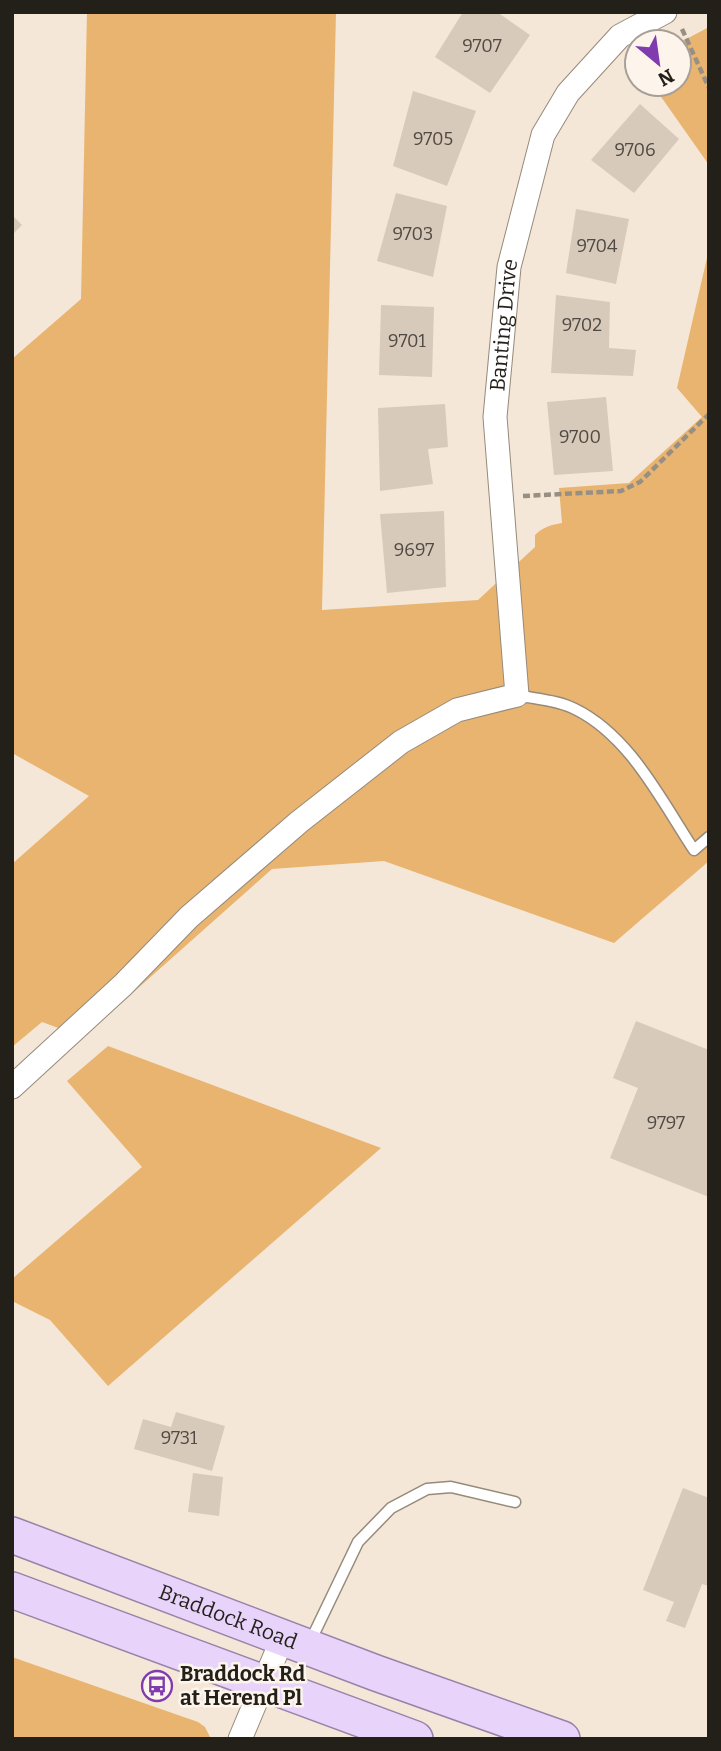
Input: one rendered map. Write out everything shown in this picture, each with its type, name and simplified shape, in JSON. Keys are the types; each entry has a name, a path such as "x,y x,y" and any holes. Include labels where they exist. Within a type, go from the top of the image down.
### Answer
{"main road":[{"name":"Braddock Road","path":"12,1535 562,1739"},
{"path":"12,1590 415,1739"}],"street":[{"name":"Banting Drive","path":"517,695 495,417 509,267 543,135 568,93 620,36 672,17"},
{"path":"12,1087 123,985 189,917 320,806 401,743 457,710 517,695"},
{"path":"240,1739 263,1684 295,1642"}],"lane":[{"path":"517,695 572,707 606,727 639,766 694,850 709,837"},
{"path":"295,1642 358,1542 391,1508 427,1489 451,1487 514,1502"}],"path":[{"path":"672,17 709,88"},
{"path":"501,497 621,491 640,482 709,414"}],"shaded area":[{"path":"87,12 336,12 322,610 478,600 535,547 535,535 547,527 562,523 559,488 629,483 702,417 677,388 709,249 709,861 614,943 384,861 272,869 83,1037 42,1022 12,1047 12,864 89,796 12,753 12,359 81,299"},
{"path":"709,27 709,165 662,98 693,98 693,36"},
{"path":"108,1046 381,1148 108,1386 50,1320 12,1301 12,1279 142,1167 67,1081"},
{"path":"12,1657 198,1722 205,1727 211,1739 12,1739"}],"building":[{"path":"463,12 497,12 530,35 490,93 435,57"},
{"path":"413,91 476,111 447,186 393,166"},
{"path":"640,104 679,139 634,193 591,160"},
{"path":"396,193 447,206 433,277 377,261"},
{"path":"576,209 629,219 616,284 566,273"},
{"path":"12,215 22,225 12,235"},
{"path":"556,295 610,302 609,348 636,350 633,376 551,373"},
{"path":"381,305 434,307 432,377 379,375"},
{"path":"606,397 613,471 554,475 547,402"},
{"path":"445,404 448,447 428,449 433,484 380,491 378,408"},
{"path":"444,511 446,587 387,593 380,514"},
{"path":"636,1021 709,1050 709,1197 610,1158 638,1088 613,1078"},
{"path":"176,1412 225,1426 212,1471 134,1449 143,1419 171,1427"},
{"path":"193,1473 223,1477 219,1516 188,1512"},
{"path":"683,1488 709,1498 709,1586 702,1584 685,1628 666,1621 674,1602 643,1590"}],"place":[{"name":"Braddock Rd at Herend Pl","path":"157,1686"}]}
